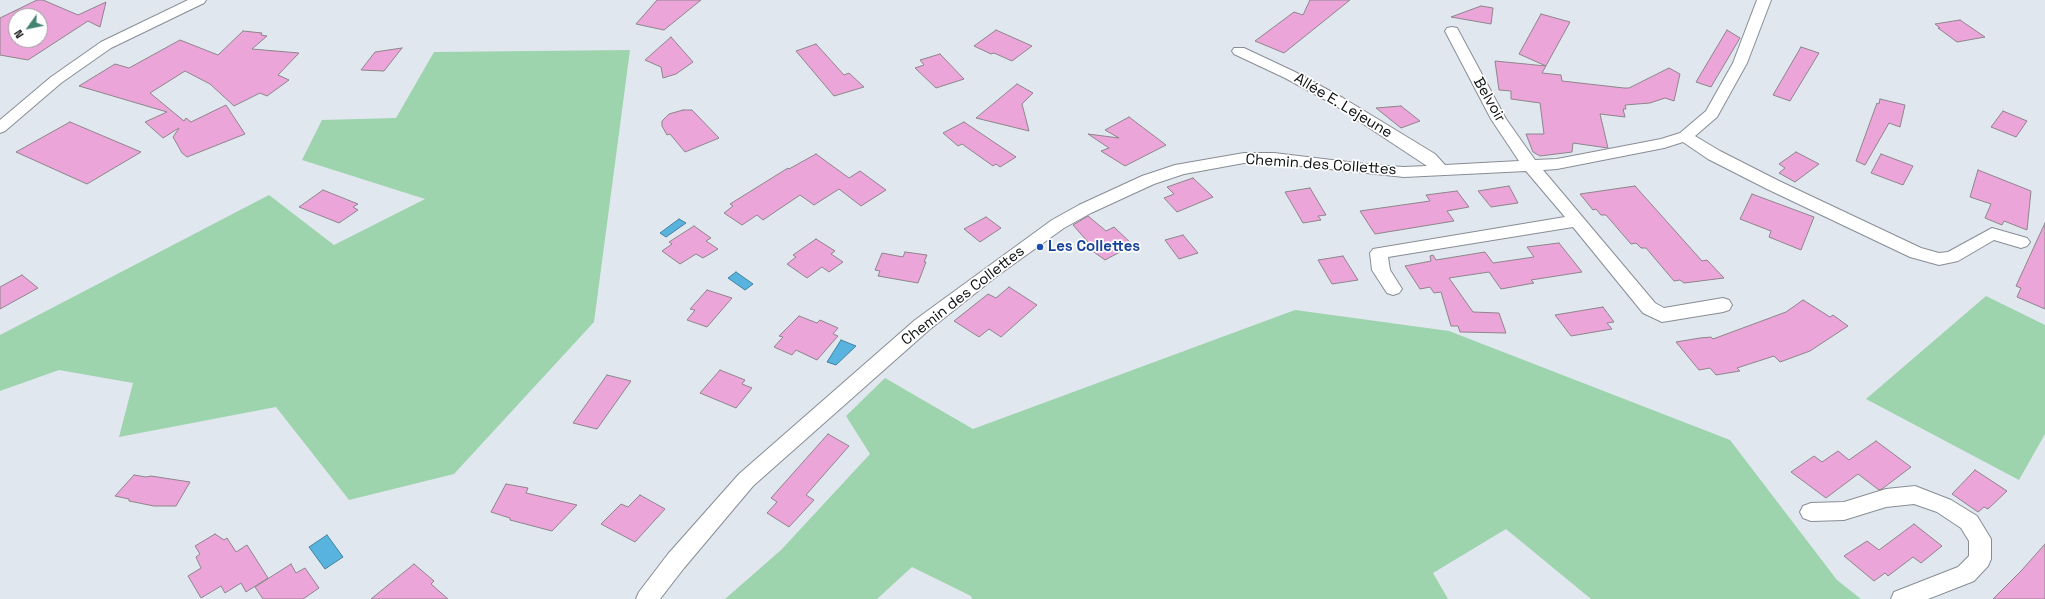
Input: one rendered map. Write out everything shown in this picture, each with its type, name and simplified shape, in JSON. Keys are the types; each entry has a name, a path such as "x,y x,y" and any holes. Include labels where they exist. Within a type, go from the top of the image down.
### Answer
{"street":[{"path":"0,128 56,80 106,45 199,0"},
{"name":"Chemin des Collettes","path":"647,599 676,561 746,480 922,325 1058,224 1085,209 1110,196 1148,180 1181,169 1244,158 1274,158 1374,170 1404,172 1557,164 1656,145 1685,136 1712,114 1740,63 1764,0"},
{"name":"Belvoir","path":"1452,31 1499,119 1532,166"},
{"name":"Allée E. Lejeune","path":"1239,51 1290,75 1338,101 1429,158 1441,170"},
{"path":"1685,136 1714,155 1766,182 1916,253 1939,259 1952,257 1992,234 2021,242"},
{"path":"1532,166 1649,308 1662,315 1723,305"},
{"path":"1394,289 1381,270 1378,253 1578,220"},
{"path":"1811,512 1844,511 1886,498 1915,495 1944,506 1969,522 1980,539 1980,559 1966,574 1902,599"}],"green space":[{"path":"630,50 594,322 454,474 349,500 276,407 119,437 133,383 59,370 0,391 0,335 269,195 334,245 425,199 302,160 322,120 396,118 434,52"},
{"path":"1986,296 2045,325 2045,434 2019,480 1866,399"},
{"path":"1295,310 1449,331 1730,440 1837,580 1861,599 1591,599 1506,529 1433,573 1448,599 972,599 971,596 912,567 877,599 725,599 781,550 870,454 846,416 885,378 973,429"}],"water":[{"path":"679,219 686,223 666,237 660,233"},
{"path":"736,272 753,284 745,290 728,278"},
{"path":"841,340 856,346 836,365 827,362"},
{"path":"327,535 343,557 325,569 309,547"}],"building":[{"path":"37,0 43,0 78,15 106,2 100,27 88,21 48,47 48,8 21,8"},
{"path":"657,0 701,0 664,30 636,24"},
{"path":"1310,0 1350,0 1284,53 1255,41 1294,12 1303,15"},
{"path":"1481,6 1493,8 1491,24 1451,17"},
{"path":"8,14 8,48 46,48 28,60 0,55 0,18"},
{"path":"1541,14 1570,22 1546,66 1519,54"},
{"path":"1960,20 1985,37 1957,42 1935,24"},
{"path":"996,30 1032,46 1012,61 974,46"},
{"path":"1727,30 1740,38 1711,87 1696,82"},
{"path":"243,31 262,33 261,35 267,36 252,49 299,53 278,75 289,80 267,96 260,93 234,106 210,84 185,71 150,93 184,121 186,118 191,122 226,105 245,134 187,157 182,153 173,137 179,128 163,138 145,122 167,112 79,86 115,64 129,68 180,40 218,55"},
{"path":"671,37 693,62 676,74 663,78 661,67 645,60"},
{"path":"816,44 844,75 849,73 864,87 834,96 796,51"},
{"path":"1801,47 1819,53 1790,101 1773,95"},
{"path":"402,48 384,71 361,70 375,52"},
{"path":"940,54 964,79 936,88 915,68 924,65 920,60"},
{"path":"1495,61 1546,66 1542,73 1561,75 1562,81 1624,88 1629,88 1669,68 1680,74 1674,101 1665,98 1650,103 1625,105 1626,109 1623,109 1625,117 1600,114 1608,148 1573,143 1572,152 1540,156 1533,152 1526,134 1544,134 1540,103 1511,99 1511,91 1499,90"},
{"path":"1017,84 1033,93 1022,104 1029,131 976,118"},
{"path":"1880,99 1905,105 1900,127 1889,123 1865,165 1856,161 1877,103 1879,104"},
{"path":"1401,106 1420,121 1401,128 1376,108"},
{"path":"683,110 692,110 719,138 685,152 670,134 667,135 662,126 662,121 669,114"},
{"path":"2003,111 2027,121 2016,137 1991,127"},
{"path":"1129,117 1166,145 1125,166 1101,151 1109,148 1088,134 1119,138 1105,130"},
{"path":"70,122 141,152 87,184 16,152"},
{"path":"964,122 1016,157 1000,167 996,164 993,166 962,144 958,146 943,133"},
{"path":"1796,152 1819,164 1795,182 1779,173 1785,168 1779,164"},
{"path":"816,154 849,178 860,171 886,190 861,206 839,189 814,205 800,195 763,220 757,215 742,225 724,213 733,206 730,204 788,168 789,169"},
{"path":"1881,154 1913,166 1903,185 1871,173"},
{"path":"1978,170 2031,191 2027,230 2004,221 2002,225 1985,218 1991,204 1970,197"},
{"path":"1193,178 1213,197 1177,212 1164,198 1174,194 1167,187"},
{"path":"1509,186 1518,203 1491,207 1478,191"},
{"path":"1635,186 1702,261 1707,260 1724,278 1684,283 1680,280 1674,281 1646,248 1641,248 1636,243 1631,244 1606,215 1601,215 1596,209 1593,210 1580,194"},
{"path":"1310,188 1326,215 1318,216 1321,220 1303,223 1285,192"},
{"path":"323,190 358,204 353,207 358,210 339,223 299,207"},
{"path":"1457,191 1469,207 1447,211 1454,221 1375,234 1360,211 1430,201 1426,195"},
{"path":"1752,194 1814,217 1801,250 1769,237 1771,231 1740,219"},
{"path":"1088,216 1106,231 1114,227 1133,245 1105,260 1084,245 1088,242 1073,225"},
{"path":"986,217 1001,228 980,242 964,229"},
{"path":"2045,223 2045,309 2017,297 2021,288 2016,286"},
{"path":"694,226 711,238 706,241 718,249 703,258 696,254 680,264 662,251 672,244 669,242"},
{"path":"1183,235 1198,253 1179,259 1165,240"},
{"path":"816,239 835,251 831,254 843,262 829,272 822,267 807,278 787,264 796,257 793,255"},
{"path":"1559,243 1582,272 1531,280 1534,283 1501,289 1489,272 1449,278 1473,312 1499,313 1506,333 1460,332 1458,326 1451,326 1441,292 1434,293 1430,287 1420,289 1405,266 1431,261 1430,256 1433,255 1436,260 1485,252 1493,263 1534,257 1527,247"},
{"path":"905,252 927,255 918,283 878,276 880,271 875,270 882,253 903,257"},
{"path":"1343,256 1358,280 1332,284 1318,260"},
{"path":"22,275 38,288 0,309 0,287"},
{"path":"1009,287 1037,305 1001,337 989,329 979,337 954,321 988,294 996,298"},
{"path":"707,290 732,298 707,327 687,320 695,310 690,309"},
{"path":"1803,300 1830,317 1833,315 1848,326 1810,351 1780,362 1774,356 1737,368 1740,371 1716,375 1710,368 1699,370 1676,342 1711,337 1713,339 1786,312"},
{"path":"1603,307 1614,322 1607,323 1612,329 1571,336 1555,315"},
{"path":"799,316 817,323 820,320 838,328 833,334 838,336 817,360 796,350 792,355 774,347 783,337 779,336"},
{"path":"720,370 745,380 742,384 752,388 736,408 700,393"},
{"path":"607,375 631,381 597,429 573,423"},
{"path":"828,434 849,446 806,495 814,500 789,527 767,513 777,502 771,498"},
{"path":"1876,441 1911,467 1882,489 1879,490 1858,474 1826,498 1791,472 1814,456 1822,462 1838,451 1849,460"},
{"path":"1975,470 2007,491 1988,509 1984,507 1978,512 1952,494"},
{"path":"134,475 190,482 176,506 154,506 129,501 129,499 115,496"},
{"path":"506,484 528,488 526,493 577,505 552,531 510,520 510,518 491,512"},
{"path":"640,495 665,509 635,542 601,524 621,504 628,507"},
{"path":"1914,524 1942,546 1921,563 1913,557 1888,576 1885,573 1874,581 1844,556 1867,541 1879,550"},
{"path":"215,534 224,540 227,538 236,552 247,545 268,578 246,592 241,583 225,593 221,586 201,598 188,576 201,568 196,557 200,554 195,546"},
{"path":"2045,544 2045,599 1993,599 2021,571"},
{"path":"291,564 296,573 305,568 319,588 303,599 263,599 255,587"},
{"path":"414,564 434,581 431,584 448,599 371,599"}],"place":[{"name":"Les Collettes","path":"1040,247"}]}
